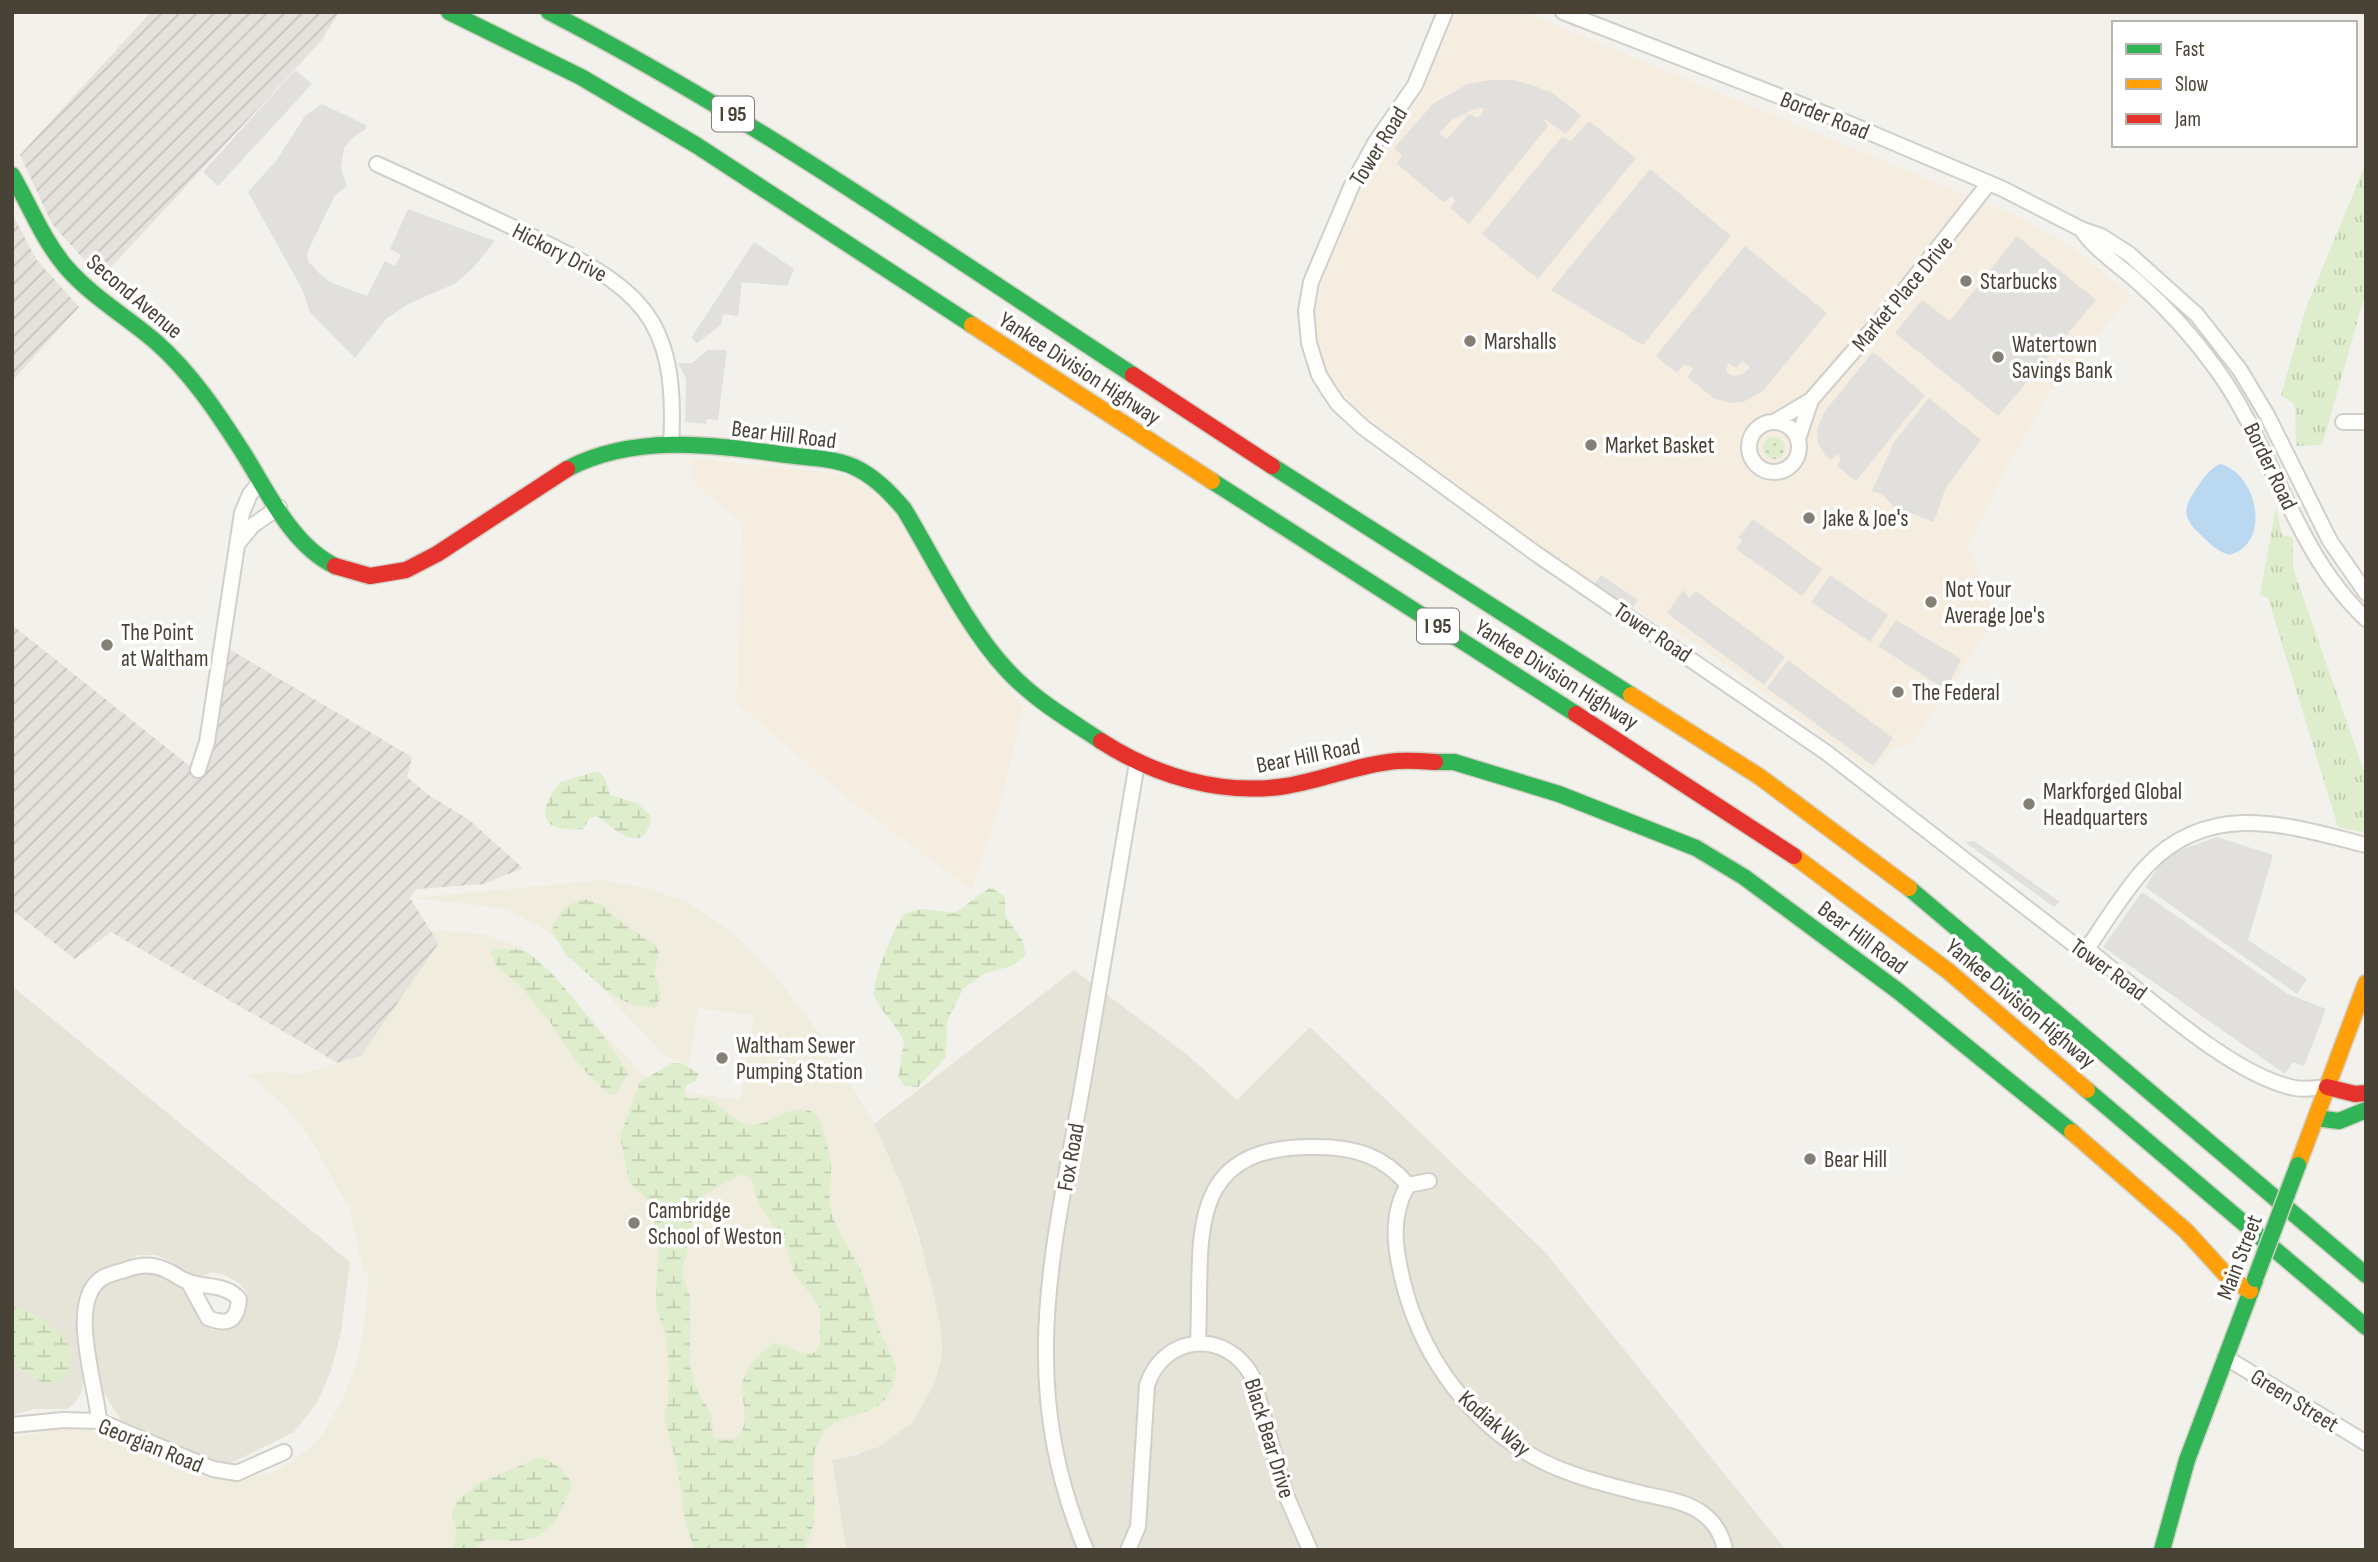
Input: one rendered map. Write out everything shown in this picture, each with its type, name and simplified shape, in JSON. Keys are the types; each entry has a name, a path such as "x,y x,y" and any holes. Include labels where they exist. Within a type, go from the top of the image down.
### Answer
{"main road":[{"name":"Yankee Division Highway","path":"449,12 572,72 696,145 1302,540 1732,813 1841,889 1948,971 2366,1326"},
{"name":"Yankee Division Highway","path":"549,12 644,61 749,125 1303,486 1760,777 1867,854 1954,924 2366,1275"},
{"name":"Second Avenue","path":"12,175 56,255 83,284 142,328 174,359 209,403 279,507"},
{"name":"Bear Hill Road","path":"279,507 303,543 328,564 354,573 388,575 422,562 544,482 585,460 627,448 671,445 827,460 853,467 875,480 900,503 984,640 1010,674 1050,708 1137,763 1189,782 1246,789 1293,784 1396,761 1454,762 1559,794 1702,851 1744,877 1905,996 2002,1078 2085,1142 2186,1231 2227,1276 2253,1285"},
{"name":"Main Street","path":"2162,1550 2187,1460 2366,984"},
{"path":"2327,1087 2366,1093"},
{"path":"2316,1118 2339,1121 2366,1110"}],"street":[{"name":"Tower Road","path":"1445,12 1415,85 1374,144 1352,185 1311,282 1306,312 1309,343 1319,375 1333,398 1364,428 1535,553 1798,731 2072,943 2087,948 2238,1063 2287,1086 2308,1089 2327,1087"},
{"name":"Border Road","path":"1563,12 1838,119 1989,183 2047,209 2081,229 2107,239 2177,295 2227,352 2267,415 2330,541 2366,593"},
{"name":"Hickory Drive","path":"377,164 587,262 624,289 652,322 666,355 672,388 671,445"},
{"name":"Market Place Drive","path":"1774,422 1811,400 1885,315 1989,183"},
{"name":"Border Road","path":"2081,229 2094,247 2166,308 2217,369 2244,412 2321,563 2366,619"},
{"name":"Market Place Drive","path":"1798,439 1811,400"},
{"path":"1774,422 1792,429 1798,439 1799,452 1791,467 1774,473 1758,467 1750,456 1752,436 1762,425 1774,422"},
{"path":"2343,422 2366,422"},
{"path":"198,770 207,742 244,506 261,481"},
{"path":"236,550 247,531 279,507"},
{"name":"Fox Road","path":"1086,1550 1066,1496 1052,1440 1044,1376 1044,1333 1057,1228 1137,763"},
{"path":"2087,948 2147,866 2173,844 2198,831 2222,824 2256,822 2366,845"},
{"path":"1128,1550 1138,1527 1149,1378 1168,1353 1198,1342 1205,1213 1214,1188 1238,1163 1270,1150 1342,1148 1377,1158 1408,1185 1429,1181"},
{"name":"Kodiak Way","path":"1408,1185 1399,1204 1395,1225 1402,1277 1427,1345 1455,1389 1498,1432 1537,1459 1582,1477 1696,1510 1716,1528 1725,1550"},
{"path":"99,1420 90,1381 83,1315 87,1301 102,1278 138,1265 162,1266 189,1283"},
{"name":"Black Bear Drive","path":"1198,1342 1230,1350 1243,1361 1252,1376 1286,1495 1310,1550"},
{"name":"Green Street","path":"2225,1357 2366,1443"},
{"name":"Georgian Road","path":"12,1425 99,1420 221,1472 237,1473 284,1452"}],"shaded area":[{"path":"151,12 339,12 322,40 101,278 52,224 20,155"},
{"path":"1457,12 1524,12 2019,217 2070,246 2131,295 2051,391 2006,469 1968,546 1997,618 1912,742 1892,748 1873,772 1695,642 1635,609 1546,550 1358,410 1327,373 1317,347 1314,322 1324,276 1369,172 1419,98"},
{"path":"295,70 312,84 218,186 203,172"},
{"path":"1514,80 1554,94 1581,115 1566,134 1542,117 1548,126 1469,224 1450,208 1455,201 1453,196 1443,202 1397,164 1402,155 1394,148 1434,103 1468,84","holes":["1479,107 1484,109 1478,118 1469,114 1447,139 1439,133 1452,120"]},
{"path":"322,104 366,125 366,129 352,138 344,148 341,168 347,186 335,195 307,253 308,261 330,282 367,296 385,261 395,266 401,255 390,249 408,209 495,241 473,268 454,284 408,304 386,319 355,358 310,312 303,291 248,192 276,161 305,116"},
{"path":"1589,121 1636,158 1538,279 1482,234 1562,137 1571,141"},
{"path":"1650,169 1731,236 1643,345 1551,290"},
{"path":"12,213 36,259 79,307 12,381"},
{"path":"2017,236 2096,300 1998,416 1895,333 1922,300 1950,321"},
{"path":"754,242 794,269 787,286 742,282 738,316 723,314 721,325 697,343 691,338"},
{"path":"1745,246 1827,313 1762,392 1743,402 1732,403 1715,399 1687,377 1693,369 1690,366 1684,365 1677,373 1656,356","holes":["1742,361 1750,367 1743,374 1733,376 1726,372 1728,363 1736,368"]},
{"path":"708,350 727,350 718,420 707,419 706,424 685,422 686,379 678,363 692,363"},
{"path":"1873,352 1925,395 1856,481 1837,466 1841,459 1838,454 1831,460 1825,455 1818,443 1817,429 1825,411"},
{"path":"1929,398 1981,440 1945,489 1934,522 1894,507 1882,494 1872,491 1894,442"},
{"path":"691,458 833,473 853,479 870,490 886,504 903,529 980,658 1023,706 1003,795 972,890 851,801 737,703 742,523 697,486 692,478"},
{"path":"1753,519 1822,569 1802,596 1736,549 1742,541 1739,537"},
{"path":"1601,575 1638,600 1628,615 1590,590"},
{"path":"1830,575 1888,615 1870,642 1811,602"},
{"path":"1683,590 1689,598 1696,591 1785,657 1764,685 1667,613"},
{"path":"1896,620 1961,659 1946,690 1878,646"},
{"path":"12,625 201,775 215,740 229,649 412,757 407,777 430,796 468,819 523,868 484,884 417,889 410,898 439,944 361,1056 338,1063 111,932 75,959 12,910"},
{"path":"1788,660 1893,738 1873,766 1767,688"},
{"path":"2217,837 2273,855 2248,940 2307,979 2297,994 2145,887 2172,853"},
{"path":"1974,841 2060,902 2054,907 1965,842"},
{"name":"Cambridge School of Weston","path":"602,880 648,888 686,902 727,928 749,948 782,984 823,1038 874,1124 903,1189 933,1290 941,1331 942,1355 934,1385 912,1423 877,1448 832,1460 846,1550 12,1550 12,1438 60,1428 89,1430 136,1447 185,1473 228,1479 265,1474 284,1467 309,1449 324,1433 344,1396 356,1366 363,1336 369,1275 363,1270 350,1209 309,1136 286,1107 249,1075 276,1071 297,1075 361,1056 438,944 431,930 484,934 522,948 644,1075 677,1091 741,1100 754,1015 698,1008 689,1064 673,1059 663,1054 552,935 538,925 506,910 413,898"},
{"path":"2142,892 2288,994 2326,1009 2304,1066 2293,1062 2285,1074 2103,947"},
{"path":"1074,970 1189,1056 1237,1100 1310,1027 1546,1253 1786,1550 846,1550 832,1460 858,1455 934,1385 942,1355 941,1331 919,1237 903,1189 874,1124"},
{"path":"12,986 350,1262 341,1332 331,1371 317,1403 294,1432 229,1464 211,1462 122,1422 97,1382 89,1321 100,1288 115,1278 143,1269 163,1270 187,1289 200,1320 212,1330 232,1329 242,1319 247,1305 247,1293 240,1284 225,1275 212,1272 201,1276 186,1274 172,1262 156,1255 139,1255 112,1266 95,1279 77,1327 84,1370 82,1391 74,1404 67,1409 34,1409 12,1415"}],"green space":[{"path":"2366,163 2366,291 2322,445 2296,446 2295,405 2281,395 2306,308"},
{"path":"1774,437 1782,440 1785,448 1782,456 1774,459 1766,456 1763,448 1766,440"},
{"path":"2276,507 2282,535 2293,538 2293,568 2366,777 2366,833 2338,827 2268,598 2260,595"},
{"path":"598,771 605,778 610,795 637,803 651,816 643,836 628,837 597,816 590,818 583,829 558,828 546,819 547,803 560,782"},
{"path":"991,887 1005,897 1005,915 1023,941 1026,955 1012,966 986,973 963,989 947,1021 946,1057 918,1087 905,1086 898,1077 904,1042 874,995 876,978 890,940 905,913 923,909 955,913"},
{"path":"584,899 603,905 618,920 655,945 659,952 654,974 660,995 655,1008 631,1004 612,995 566,955 552,931 564,910"},
{"path":"490,949 522,950 547,969 563,986 628,1074 615,1094 609,1095 580,1066 550,1022 522,988 496,965"},
{"path":"672,1063 682,1063 699,1074 695,1082 686,1085 684,1095 688,1099 707,1099 748,1125 761,1123 791,1111 807,1110 815,1113 822,1128 831,1162 830,1198 834,1220 862,1275 896,1371 890,1392 882,1402 872,1409 838,1421 821,1437 813,1465 814,1520 803,1550 695,1550 686,1525 677,1465 664,1417 668,1402 669,1373 667,1343 656,1303 659,1244 649,1202 629,1181 620,1136 640,1082","holes":["741,1174 751,1179 759,1203 788,1250 793,1271 820,1308 820,1345 814,1353 804,1353 775,1343 763,1351 752,1363 742,1385 745,1420 743,1428 740,1435 725,1440 713,1437 711,1413 697,1390 690,1367 690,1296 682,1274 696,1203 703,1195"]},
{"path":"12,1306 25,1310 50,1325 61,1334 68,1345 71,1357 68,1370 58,1384 41,1382 12,1362"},
{"path":"541,1457 561,1468 572,1483 553,1524 536,1537 526,1540 486,1539 471,1550 453,1550 456,1531 452,1513 457,1501 479,1483"}],"water":[{"path":"2220,464 2233,470 2243,481 2251,494 2255,509 2251,538 2243,549 2229,555 2214,547 2195,529 2186,511 2190,498 2200,483"}],"traffic: fast":[{"path":"449,12 581,77 696,145 972,325"},
{"path":"549,12 699,95 773,140 1133,375"},
{"path":"12,175 44,234 66,267 98,297 156,342 181,367 223,422 293,531 319,557 335,566"},
{"path":"567,469 620,450 675,445 731,448 825,459 860,470 873,478 904,509 964,613 1006,669 1039,699 1101,741"},
{"path":"1272,466 1631,695"},
{"path":"1212,481 1576,714"},
{"path":"1435,762 1454,762 1559,794 1696,848 1744,877 1898,991 2072,1132"},
{"path":"1909,888 2366,1275"},
{"path":"2087,1090 2366,1327"},
{"path":"2316,1118 2339,1121 2366,1110"},
{"path":"2255,1279 2298,1165"},
{"path":"2162,1550 2187,1460 2255,1280"}],"traffic: slow":[{"path":"972,325 1212,481"},
{"path":"1631,695 1760,777 1909,888"},
{"path":"1794,856 1948,971 2087,1090"},
{"path":"2298,1165 2366,983"},
{"path":"2072,1132 2186,1231 2227,1276 2250,1291"}],"traffic: jam":[{"path":"1133,375 1272,466"},
{"path":"335,566 370,576 406,570 437,554 567,469"},
{"path":"1576,714 1794,856"},
{"path":"1101,741 1166,773 1237,788 1286,786 1383,763 1435,762"},
{"path":"2327,1087 2355,1094 2366,1093"}],"place":[{"name":"Starbucks","path":"1966,281"},
{"name":"Marshalls","path":"1470,341"},
{"name":"Watertown Savings Bank","path":"1998,357"},
{"name":"Market Basket","path":"1591,445"},
{"name":"Jake & Joe's","path":"1809,518"},
{"name":"Not Your Average Joe's","path":"1931,602"},
{"name":"The Point at Waltham","path":"107,645"},
{"name":"The Federal","path":"1898,692"},
{"name":"Markforged Global Headquarters","path":"2029,804"},
{"name":"Waltham Sewer Pumping Station","path":"722,1058"},
{"name":"Bear Hill","path":"1810,1159"},
{"name":"Cambridge School of Weston","path":"634,1223"}]}
